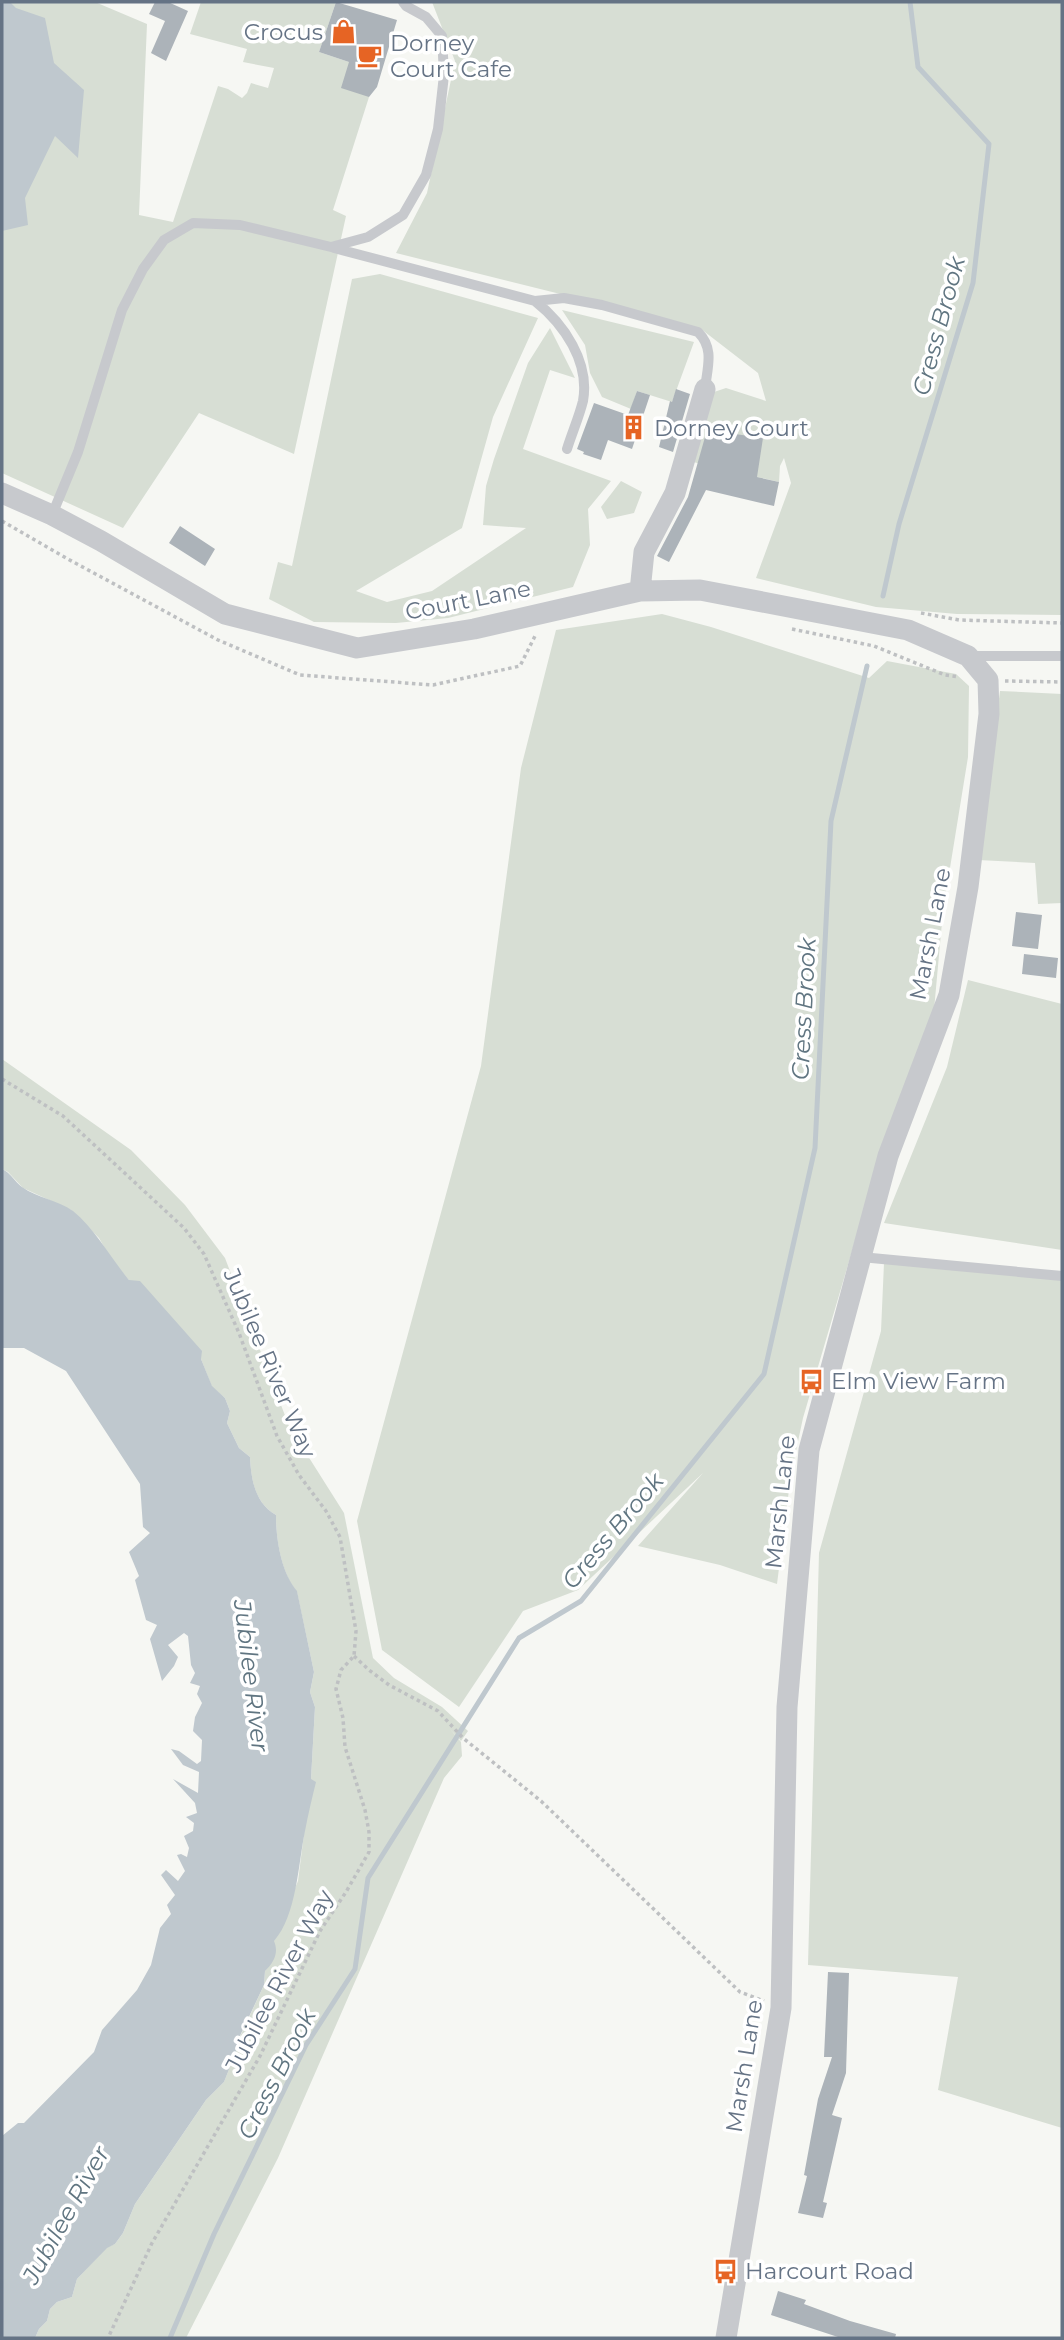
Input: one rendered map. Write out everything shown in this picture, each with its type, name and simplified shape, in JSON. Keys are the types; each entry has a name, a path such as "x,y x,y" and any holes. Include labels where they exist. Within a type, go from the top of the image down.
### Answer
{"street":[{"path":"640,591 644,552 675,493 705,389"},
{"name":"Court Lane","path":"2,493 52,515 225,614 357,648 474,629 640,591 700,590 908,630 968,656"},
{"name":"Marsh Lane","path":"726,2338 781,2008 787,1707 809,1450 888,1156 949,995 968,887 989,714 988,680 968,656"}],"lane":[{"path":"331,247 368,237 403,215 426,175 438,130 444,75 442,36 426,17 403,2"},
{"path":"52,515 78,452 122,310 144,269 164,240 193,223 240,225 535,301 564,298 602,305 698,332 706,340 710,352 705,389"},
{"path":"535,301 551,313 567,333 579,359 583,401 566,449"},
{"path":"968,656 1062,656"},
{"path":"861,1256 1062,1276"}],"path":[{"name":"Jubilee River Way","path":"2,1079 63,1116 184,1228 204,1254 239,1333 277,1436 299,1475 326,1511 340,1538 356,1631 354,1656 341,1670 336,1689 343,1718 345,1747 365,1810 369,1852 320,1931 260,2056 152,2243 108,2338"},
{"path":"354,1656 389,1685 439,1711 463,1738 541,1801 740,1992 781,2008"}],"shaded area":[{"path":"2,2 95,2 147,24 139,215 173,222 218,86 242,98 251,83 268,88 274,68 243,62 247,49 190,34 201,2 336,2 319,52 349,62 369,97 333,210 346,216 294,454 199,413 123,528 2,473"},
{"path":"432,2 1062,2 1062,615 957,614 876,607 756,578 791,483 784,458 780,466 779,482 693,462 708,394 726,388 766,401 758,373 701,329 396,253 427,193 455,61"},
{"path":"380,274 538,318 493,417 462,528 356,591 387,602 432,591 526,528 483,525 486,486 528,363 550,328 575,378 550,370 523,449 611,481 588,509 590,545 573,587 448,618 396,623 314,622 269,599 278,562 292,566 352,279"},
{"path":"562,310 694,342 672,402 637,391 631,409 602,397 590,373 585,345"},
{"path":"621,481 642,492 634,513 607,519 601,507"},
{"path":"662,614 869,678 887,661 956,674 969,686 968,757 943,911 934,1010 862,1217 803,1418 791,1474 777,1584 720,1565 638,1546 703,1473 578,1590 523,1611 459,1707 382,1650 357,1521 481,1066 521,768 556,630"},
{"path":"1000,691 1062,694 1062,903 1038,904 1035,863 978,860"},
{"path":"968,980 1062,1004 1062,1250 884,1223 947,1067"},
{"path":"2,1059 131,1150 185,1205 225,1258 289,1426 344,1513 373,1658 394,1678 442,1707 468,1731 461,1741 450,1729 461,1742 462,1756 444,1778 278,2158 186,2338 35,2338 47,2321 50,2309 57,2302 72,2297 77,2279 107,2247 115,2244 123,2233 135,2204 206,2100 224,2082 238,2041 264,1985 273,1941 298,1881 311,1779 315,1707 310,1692 314,1672 297,1592 287,1575 281,1555 276,1515 259,1497 253,1482 250,1457 239,1448 227,1423 230,1411 225,1398 212,1387 201,1359 111,1259 99,1238 71,1210 23,1188 2,1169"},
{"path":"884,1263 1062,1276 1062,2128 938,2090 958,1977 808,1965 819,1553 881,1331"}],"water":[{"path":"2,2 10,2 16,8 45,18 54,63 84,90 78,158 55,136 25,198 28,225 2,231"},
{"name":"Jubilee River","path":"2,1169 28,1191 67,1207 81,1218 129,1280 140,1281 202,1351 201,1359 212,1386 225,1398 230,1411 227,1423 239,1448 250,1457 253,1482 259,1497 276,1515 281,1555 287,1574 297,1591 314,1672 310,1692 315,1707 311,1779 316,1782 296,1889 288,1917 274,1941 275,1957 265,1971 264,1985 238,2040 238,2047 224,2082 206,2100 135,2204 123,2233 115,2244 107,2248 77,2279 72,2297 57,2302 50,2309 47,2321 35,2338 2,2338 2,2136 18,2123 24,2123 94,2052 102,2030 137,1990 151,1965 160,1928 171,1914 167,1905 175,1895 161,1875 166,1870 178,1881 185,1871 177,1855 187,1857 189,1848 184,1836 193,1831 194,1823 186,1817 197,1813 195,1803 173,1779 198,1793 199,1772 183,1765 171,1749 179,1751 197,1764 201,1761 202,1740 193,1731 195,1717 202,1703 197,1694 200,1686 190,1683 195,1673 191,1665 188,1636 184,1633 168,1645 178,1657 162,1681 150,1639 157,1625 146,1620 135,1580 139,1576 129,1552 150,1533 143,1527 140,1484 66,1371 24,1348 2,1348"}],"building":[{"path":"155,2 168,2 188,11 166,61 151,53 165,21 149,14"},
{"path":"336,2 397,20 377,87 369,97 341,88 349,62 319,52"},
{"path":"676,389 690,394 673,452 659,447 670,401 672,402"},
{"path":"637,391 650,395 632,449 608,440 601,460 577,449 594,403 628,415"},
{"path":"707,430 763,438 757,477 779,482 774,506 706,490 669,562 657,556 688,497"},
{"path":"180,526 215,549 205,566 169,543"},
{"path":"1016,912 1042,915 1038,949 1012,946"},
{"path":"1024,954 1058,958 1056,978 1022,974"},
{"path":"828,1972 849,1973 846,2073 832,2115 842,2118 823,2202 827,2203 823,2218 798,2213 807,2176 804,2175 818,2099 832,2057 824,2057"},
{"path":"778,2291 806,2300 804,2304 850,2321 896,2334 895,2338 841,2338 771,2315"}],"waterway":[{"name":"Cress Brook","path":"883,596 899,524 973,283 989,144 918,67 910,2"},
{"name":"Cress Brook","path":"170,2338 214,2234 306,2045 355,1969 368,1878 519,1638 581,1601 764,1374 815,1148 831,821 867,666"}],"place":[{"name":"Crocus","path":"343,32"},
{"name":"Dorney Court Cafe","path":"370,56"},
{"name":"Dorney Court","path":"634,428"},
{"name":"Elm View Farm","path":"811,1381"},
{"name":"Harcourt Road","path":"725,2271"}]}
